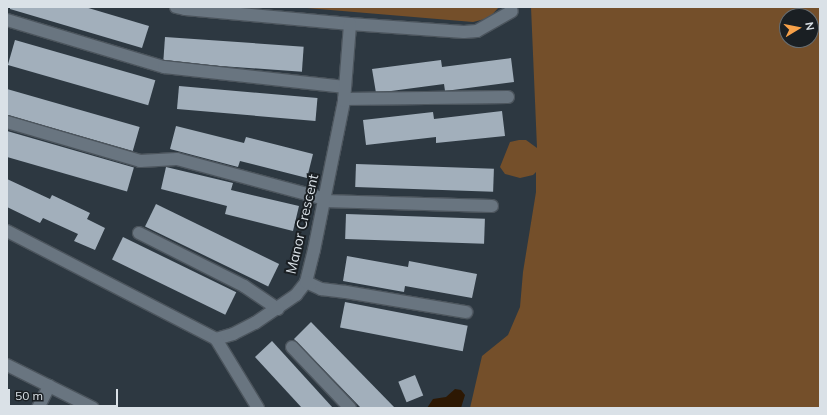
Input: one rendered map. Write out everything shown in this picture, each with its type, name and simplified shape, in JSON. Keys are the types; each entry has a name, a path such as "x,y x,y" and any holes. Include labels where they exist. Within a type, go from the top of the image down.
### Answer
{"street":[{"path":"176,7 185,10 464,32 477,31 512,11"},
{"path":"7,20 164,67 345,93 508,97"},
{"name":"Manor Crescent","path":"216,339 233,334 278,309 296,295 306,282 325,200 345,93 350,24"},
{"path":"7,122 140,161 177,159 325,200 492,206"},
{"path":"7,231 216,339 258,408"},
{"path":"139,233 244,286 278,309"},
{"path":"306,282 321,289 466,312"},
{"path":"292,347 350,408"},
{"path":"7,365 93,408"},
{"path":"38,408 49,386"}],"shaded area":[{"path":"295,7 499,7 489,18 473,22"},
{"path":"531,7 820,7 820,408 470,408 482,356 508,335 520,307 523,272 536,192 536,172 533,175 520,178 505,174 500,167 510,142 526,140 537,148"},
{"path":"455,389 461,390 465,395 461,408 427,408 433,399 446,397"}],"building":[{"path":"10,7 85,7 149,26 142,48 10,9"},
{"path":"165,37 304,47 302,72 163,62"},
{"path":"15,40 155,80 148,105 8,65"},
{"path":"511,58 514,82 445,91 444,84 376,93 372,69 441,60 442,67"},
{"path":"179,86 317,98 315,121 177,109"},
{"path":"7,89 140,127 133,151 7,115"},
{"path":"502,111 505,136 436,143 436,137 366,145 363,120 433,112 434,119"},
{"path":"176,126 244,143 246,137 313,154 307,178 240,161 238,167 170,149"},
{"path":"7,131 134,167 127,191 7,157"},
{"path":"356,164 494,169 493,192 355,187"},
{"path":"166,167 233,183 231,190 299,206 293,231 225,214 227,206 161,189"},
{"path":"7,179 50,199 52,195 90,213 87,219 105,228 95,250 74,241 78,234 43,218 40,223 7,207"},
{"path":"156,204 279,264 268,287 145,226"},
{"path":"346,214 485,219 484,244 345,239"},
{"path":"123,237 236,292 225,315 112,259"},
{"path":"347,256 408,267 409,261 477,274 472,298 405,286 404,292 343,281"},
{"path":"345,302 468,326 463,351 340,328"},
{"path":"311,322 395,408 361,408 294,339"},
{"path":"272,341 333,408 302,408 255,357"},
{"path":"415,375 423,395 407,402 398,382"}]}
